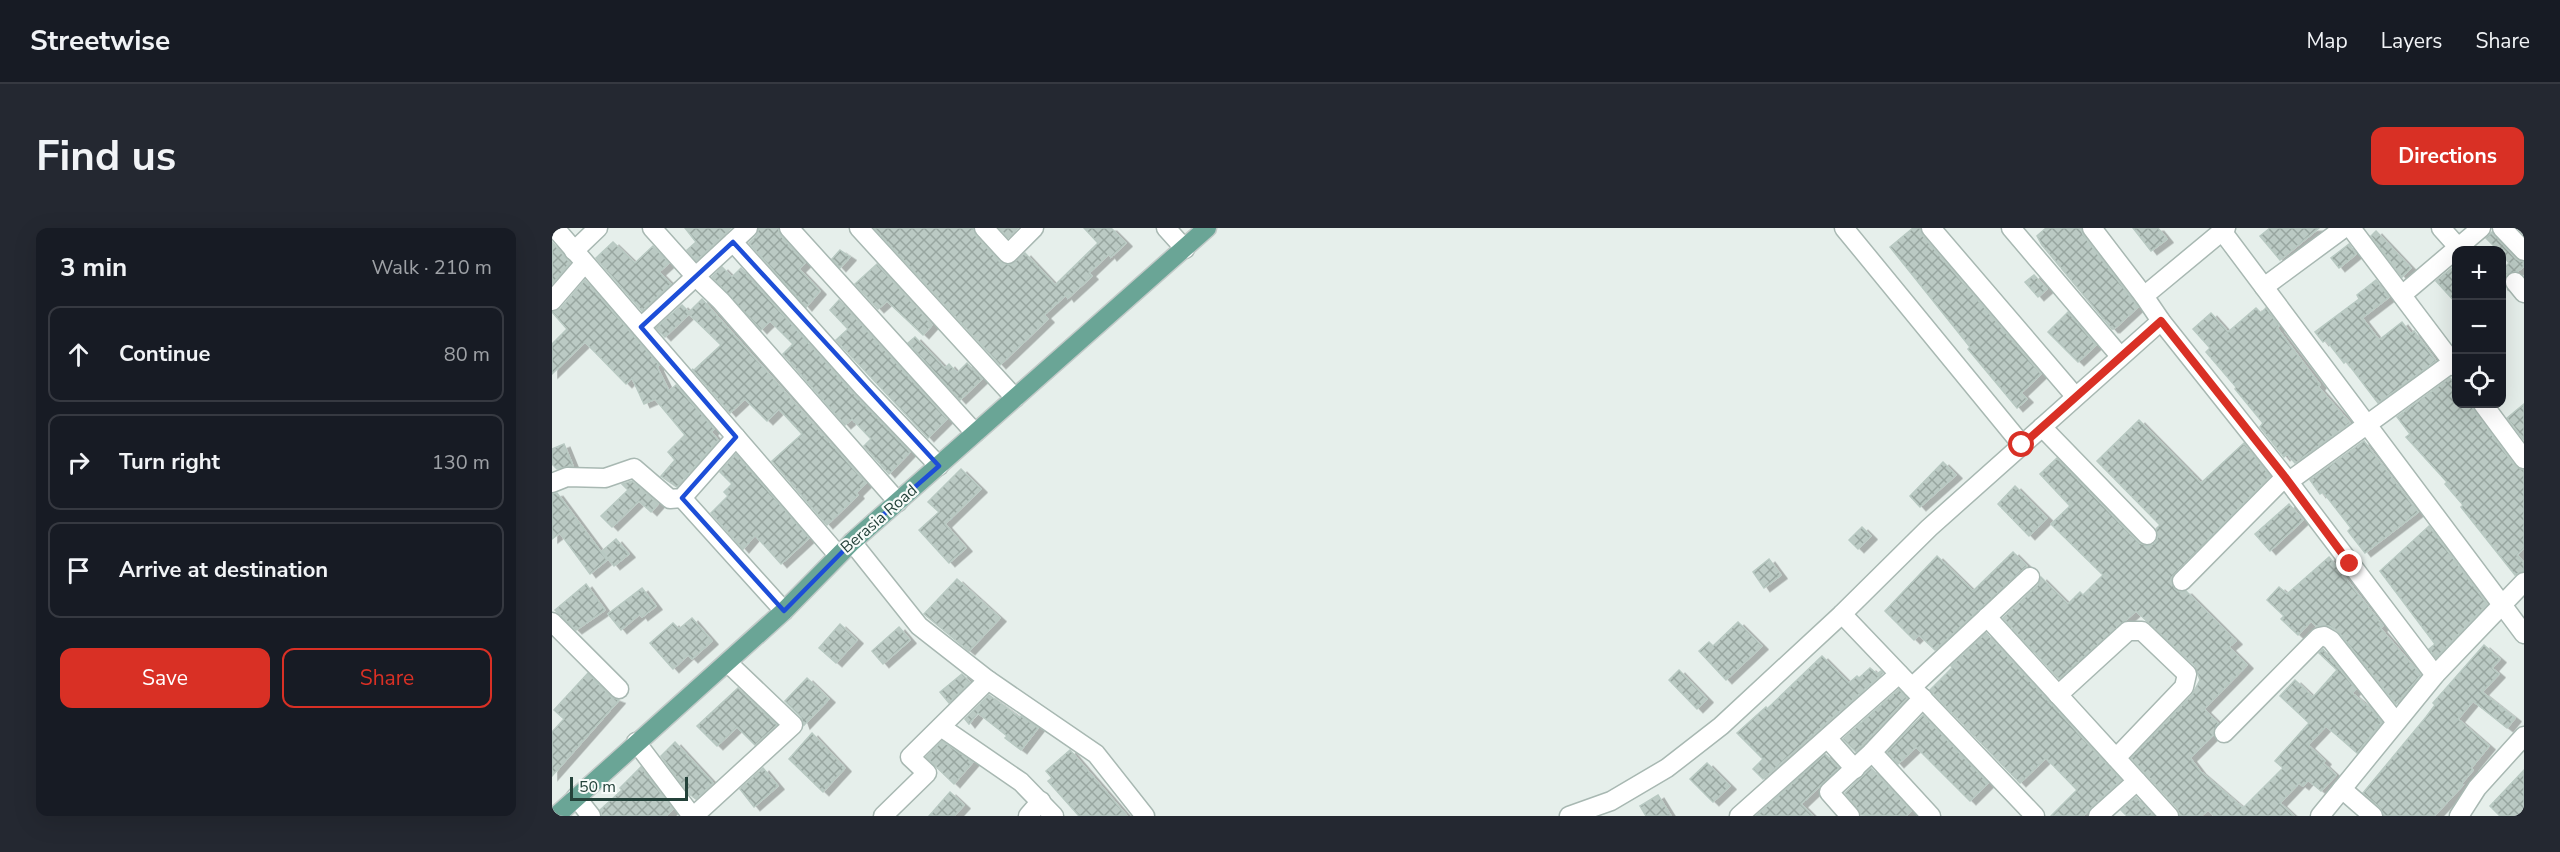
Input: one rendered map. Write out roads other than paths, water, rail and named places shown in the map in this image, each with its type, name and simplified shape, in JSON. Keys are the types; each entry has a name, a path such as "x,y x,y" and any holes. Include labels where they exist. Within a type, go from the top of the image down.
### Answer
{"main road":[{"name":"Berasia Road","path":"556,816 636,742 728,663 784,611 852,542 1207,228"}],"street":[{"path":"555,228 838,555"},
{"path":"552,301 598,228"},
{"path":"652,228 721,301 898,502"},
{"path":"641,327 748,228"},
{"path":"789,228 975,433"},
{"path":"859,228 1014,398"},
{"path":"984,228 1008,254 1034,228"},
{"path":"1166,228 1185,249"},
{"path":"1931,228 2075,396"},
{"path":"2012,228 2120,356"},
{"path":"2092,228 2161,321 2435,675"},
{"path":"2264,287 2344,228"},
{"path":"2351,228 2452,360"},
{"path":"2441,228 2457,246"},
{"path":"2459,246 2481,228"},
{"path":"2502,228 2524,251"},
{"path":"1848,229 2022,445"},
{"path":"2144,296 2224,229 2366,425 2524,634"},
{"path":"733,242 863,387 939,466"},
{"path":"2402,296 2452,252"},
{"path":"1569,816 1614,809 1721,726 1842,614 1929,528 2161,321"},
{"path":"2182,581 2286,480 2452,366"},
{"path":"2486,408 2523,455"},
{"path":"2042,427 2147,535"},
{"path":"552,483 567,477 605,478 634,468 670,499 682,498 736,437"},
{"path":"682,498 784,611"},
{"path":"852,542 919,626 988,680 1096,754 1144,816"},
{"path":"1739,816 1828,739 1911,686 2030,577"},
{"path":"2320,816 2435,675 2524,582"},
{"path":"1842,614 2035,816"},
{"path":"1987,617 2169,816"},
{"path":"552,622 619,689"},
{"path":"2058,695 2128,631 2142,631 2187,674 2184,687 2116,758"},
{"path":"2224,733 2319,637 2324,636 2331,640 2396,722"},
{"path":"636,742 693,816 793,725 728,663"},
{"path":"883,816 927,773 910,757 988,680"},
{"path":"1850,816 1829,792 1872,752 1911,686"},
{"path":"941,727 1021,782 1054,816"},
{"path":"2459,816 2477,788 2524,736"},
{"path":"1828,739 1855,769"},
{"path":"1872,752 1931,816"},
{"path":"2098,816 2137,781"},
{"path":"2342,789 2373,816"},
{"path":"576,797 591,816"},
{"path":"1028,816 1041,801"}]}
